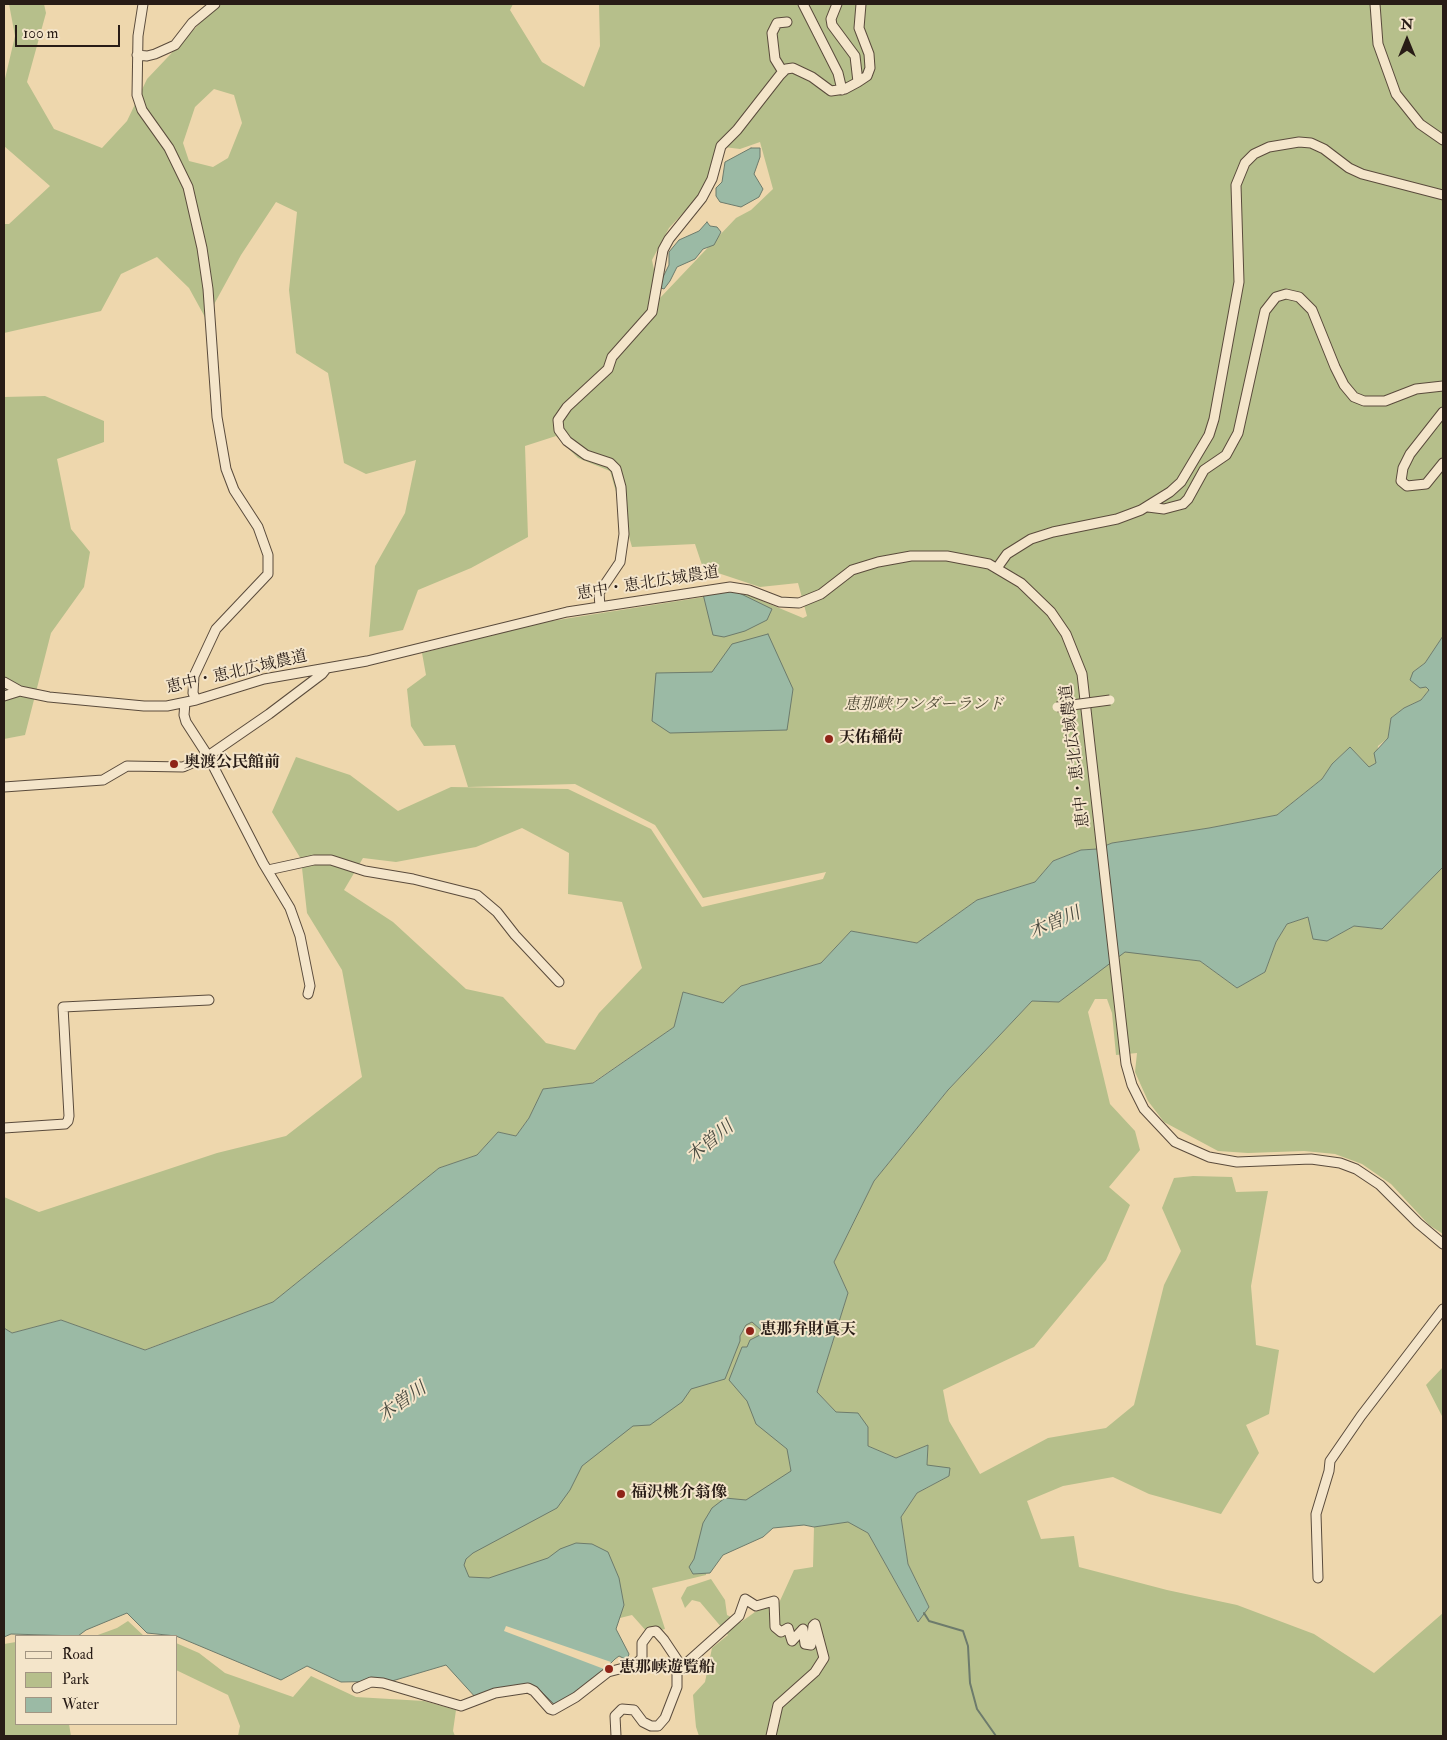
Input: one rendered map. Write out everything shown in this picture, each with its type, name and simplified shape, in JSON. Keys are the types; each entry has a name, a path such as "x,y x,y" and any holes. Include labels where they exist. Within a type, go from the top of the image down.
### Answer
{"street":[{"path":"143,4 137,54 137,95 142,110 169,148 188,187 202,248 208,289 217,417 226,469 234,490 258,527 268,555 268,574 216,629 194,676 193,694 196,700"},
{"path":"137,54 147,56 171,47 192,23 215,4"},
{"path":"803,4 838,73 842,90"},
{"path":"837,4 831,19 832,25 854,56 858,82"},
{"path":"600,607 599,593 620,562 624,534 621,487 616,469 610,463 586,455 567,441 560,430 558,420 567,407 608,369 612,357 652,312 663,250 669,239 702,198 712,179 721,146 737,130 783,72 793,68 812,77 831,91 842,90 867,76 870,68 869,54 859,28 860,4"},
{"path":"1375,4 1378,44 1396,94 1420,124 1443,140"},
{"path":"783,72 775,59 772,33 777,24 788,22"},
{"path":"997,568 1008,554 1031,539 1053,532 1117,519 1148,507 1182,482 1209,435 1214,419 1239,282 1236,185 1245,163 1254,154 1269,147 1305,142 1324,149 1349,168 1362,174 1443,195"},
{"path":"1148,507 1164,509 1183,504 1188,499 1204,470 1226,455 1238,433 1266,311 1276,297 1286,294 1299,297 1312,310 1335,367 1344,385 1354,397 1364,401 1385,401 1416,389 1443,386"},
{"path":"1443,412 1410,454 1403,468 1400,481 1407,486 1426,484 1443,463"},
{"name":"恵中・恵北広域農道","path":"4,682 20,691 49,697 144,706 185,703 264,679 366,661 538,618 600,607 730,587 749,590 780,602 799,603 821,594 860,567 911,556 956,557 989,564 1021,583 1042,602 1062,628 1073,650 1084,687 1126,1064 1132,1085 1144,1109 1174,1142 1236,1166 1311,1159 1340,1163 1356,1169 1380,1185 1418,1223 1443,1244"},
{"path":"4,787 102,780 127,766 183,767 208,756 269,714 326,669"},
{"path":"4,696 20,691"},
{"path":"1057,707 1110,700"},
{"path":"185,703 184,715 186,722 208,756 290,908 300,936 310,986 308,994"},
{"path":"268,870 314,860 331,860 365,871 413,879 477,895 497,912 515,935 559,982"},
{"path":"4,1128 64,1124 68,1121 63,1007 209,1000"},
{"path":"1318,1578 1316,1514 1329,1472 1330,1461 1361,1416 1443,1309"},
{"path":"616,1736 614,1716 622,1709 634,1710 643,1722 651,1726 664,1722 677,1687 677,1672 740,1616 745,1598 756,1606 774,1601 775,1627 781,1632 788,1628 792,1641 803,1629 806,1644 811,1645 813,1626 815,1624 824,1658 815,1672 778,1706 770,1736"},
{"path":"356,1688 371,1682 383,1683 460,1706 495,1693 528,1688 534,1691 553,1710 576,1697 608,1672 634,1665 642,1658 642,1643 652,1630 664,1640 682,1667"}],"green space":[{"name":"恵那峡ワンダーランド","path":"9,4 44,4 46,13 27,82 54,129 102,148 127,121 147,79 203,20 214,4 513,4 510,10 542,62 584,87 600,46 599,4 1443,4 1443,636 1425,663 1413,672 1429,690 1421,700 1404,708 1391,718 1388,738 1378,746 1376,763 1369,767 1350,747 1332,764 1322,779 1277,815 1112,843 1097,849 1081,850 1053,861 1035,882 977,900 917,943 851,931 821,963 741,986 723,1003 683,992 674,1027 592,1083 543,1089 529,1118 516,1136 498,1132 477,1155 439,1168 273,1302 144,1350 61,1320 12,1333 4,1328 4,1197 39,1212 217,1153 286,1136 362,1077 342,970 307,913 301,859 272,812 296,757 350,775 398,811 451,787 568,789 651,829 702,907 823,879 826,872 703,898 655,825 575,784 468,787 455,745 424,746 411,726 407,689 426,675 422,653 545,622 735,592 748,595 803,618 807,616 798,583 760,587 703,568 695,544 632,547 610,471 578,458 556,436 525,446 528,537 471,568 418,590 403,630 369,637 375,566 405,513 416,460 366,474 344,463 328,373 296,353 289,290 297,212 276,202 241,255 206,319 189,288 157,257 121,274 101,311 4,333 4,224 9,224 50,186 4,146 4,83 15,36","holes":["214,89 234,95 242,123 228,158 213,167 189,161 183,143 195,107","760,142 773,189 751,210 736,218 660,298 652,260 669,228 699,196 715,165 716,146 740,149","522,828 569,853 568,894 622,902 642,968 599,1013 575,1050 546,1043 503,997 466,989 393,922 344,890 363,858 396,862 476,847"]},
{"path":"45,396 104,421 104,442 57,459 71,529 90,552 84,587 51,633 25,735 4,739 4,397"},
{"path":"1443,867 1443,1234 1429,1225 1391,1184 1362,1164 1335,1154 1304,1151 1248,1153 1218,1151 1164,1122 1148,1101 1135,1072 1137,1053 1116,1055 1112,1013 1107,999 1095,999 1088,1012 1110,1104 1135,1131 1140,1150 1109,1187 1130,1205 1106,1260 1034,1347 943,1390 949,1421 980,1474 1048,1438 1106,1428 1134,1405 1164,1285 1181,1251 1162,1208 1174,1178 1193,1176 1232,1177 1236,1192 1268,1191 1251,1286 1256,1345 1279,1350 1269,1414 1246,1425 1259,1453 1221,1514 1149,1494 1113,1477 1063,1486 1027,1501 1041,1539 1074,1536 1079,1567 1167,1590 1237,1605 1314,1634 1374,1673 1443,1613 1443,1736 699,1736 696,1727 693,1695 705,1682 712,1648 728,1635 700,1602 692,1600 685,1608 681,1598 687,1587 711,1579 725,1600 727,1615 741,1622 755,1612 779,1603 794,1570 813,1567 814,1527 848,1521 868,1533 918,1622 929,1607 908,1564 901,1517 917,1493 949,1476 927,1466 928,1445 896,1458 868,1446 868,1427 836,1412 817,1392 848,1293 834,1262 874,1181 948,1090 1032,1001 1059,1002 1125,951 1200,961 1237,988 1265,972 1276,942 1287,924 1308,917 1327,941 1354,926 1382,929"},
{"path":"747,1305 774,1331 803,1477 709,1528 706,1575 652,1588 665,1629 648,1633 632,1615 616,1619 470,1591 452,1558 571,1459"},
{"path":"1443,1367 1443,1418 1426,1385"},
{"path":"128,1621 143,1635 98,1635 117,1628"},
{"path":"15,1642 15,1725 69,1725 71,1736 4,1736 4,1644"},
{"path":"178,1644 199,1653 225,1673 293,1697 311,1676 356,1697 424,1701 456,1710 453,1731 455,1736 238,1736 240,1726 228,1695 178,1671"}],"water":[{"path":"751,148 760,148 760,157 754,174 763,189 759,197 741,207 720,202 716,196 716,188 722,182 725,162"},
{"path":"707,222 710,226 717,227 721,232 714,245 703,249 695,259 677,267 664,289 661,288 662,279 669,265 669,252 679,240 699,231"},
{"path":"735,591 772,609 767,620 745,631 724,637 713,635 703,594"},
{"path":"768,634 793,689 787,730 670,733 652,721 656,673 712,672 732,644"},
{"name":"木曽川","path":"1443,636 1443,867 1382,929 1354,926 1327,941 1313,939 1308,917 1287,924 1276,942 1265,972 1237,988 1200,961 1125,952 1059,1002 1032,1001 948,1090 874,1181 834,1262 848,1293 817,1392 836,1412 858,1413 868,1427 868,1446 896,1458 928,1445 927,1465 950,1468 949,1476 917,1493 901,1517 908,1564 929,1607 918,1622 868,1533 848,1522 814,1527 804,1525 773,1528 763,1537 723,1555 710,1573 693,1574 689,1567 694,1559 703,1523 712,1508 725,1498 746,1500 791,1471 787,1449 756,1424 747,1401 729,1380 742,1347 747,1347 750,1340 762,1334 761,1330 752,1322 746,1325 740,1336 740,1341 725,1379 691,1389 682,1402 650,1425 633,1426 582,1466 570,1490 557,1508 473,1553 466,1559 464,1565 469,1577 489,1578 548,1558 560,1549 576,1543 592,1544 608,1552 619,1578 624,1605 616,1629 629,1654 627,1660 619,1656 592,1682 556,1706 538,1688 527,1686 477,1699 446,1665 392,1681 341,1682 307,1666 281,1680 178,1637 178,1635 147,1633 127,1613 86,1630 79,1635 11,1634 4,1637 4,1328 12,1333 61,1320 145,1350 273,1302 439,1168 477,1155 498,1132 516,1136 529,1118 543,1089 593,1083 674,1027 683,992 723,1003 741,986 821,963 851,931 917,943 977,900 1035,882 1053,861 1081,850 1097,849 1112,843 1277,815 1322,779 1332,764 1350,747 1369,767 1376,763 1374,753 1388,738 1391,718 1404,708 1421,700 1429,690 1426,687 1420,688 1410,680 1413,672 1425,663"}],"pier":[{"path":"506,1626 611,1662 604,1669 504,1631"}],"waterway":[{"path":"924,1613 929,1621 963,1631 968,1646 970,1683 977,1709 996,1736"}],"place":[{"name":"天佑稲荷","path":"829,739"},
{"name":"奥渡公民館前","path":"174,764"},
{"name":"恵那弁財眞天","path":"750,1331"},
{"name":"福沢桃介翁像","path":"621,1494"},
{"name":"恵那峡遊覧船","path":"609,1669"}]}
